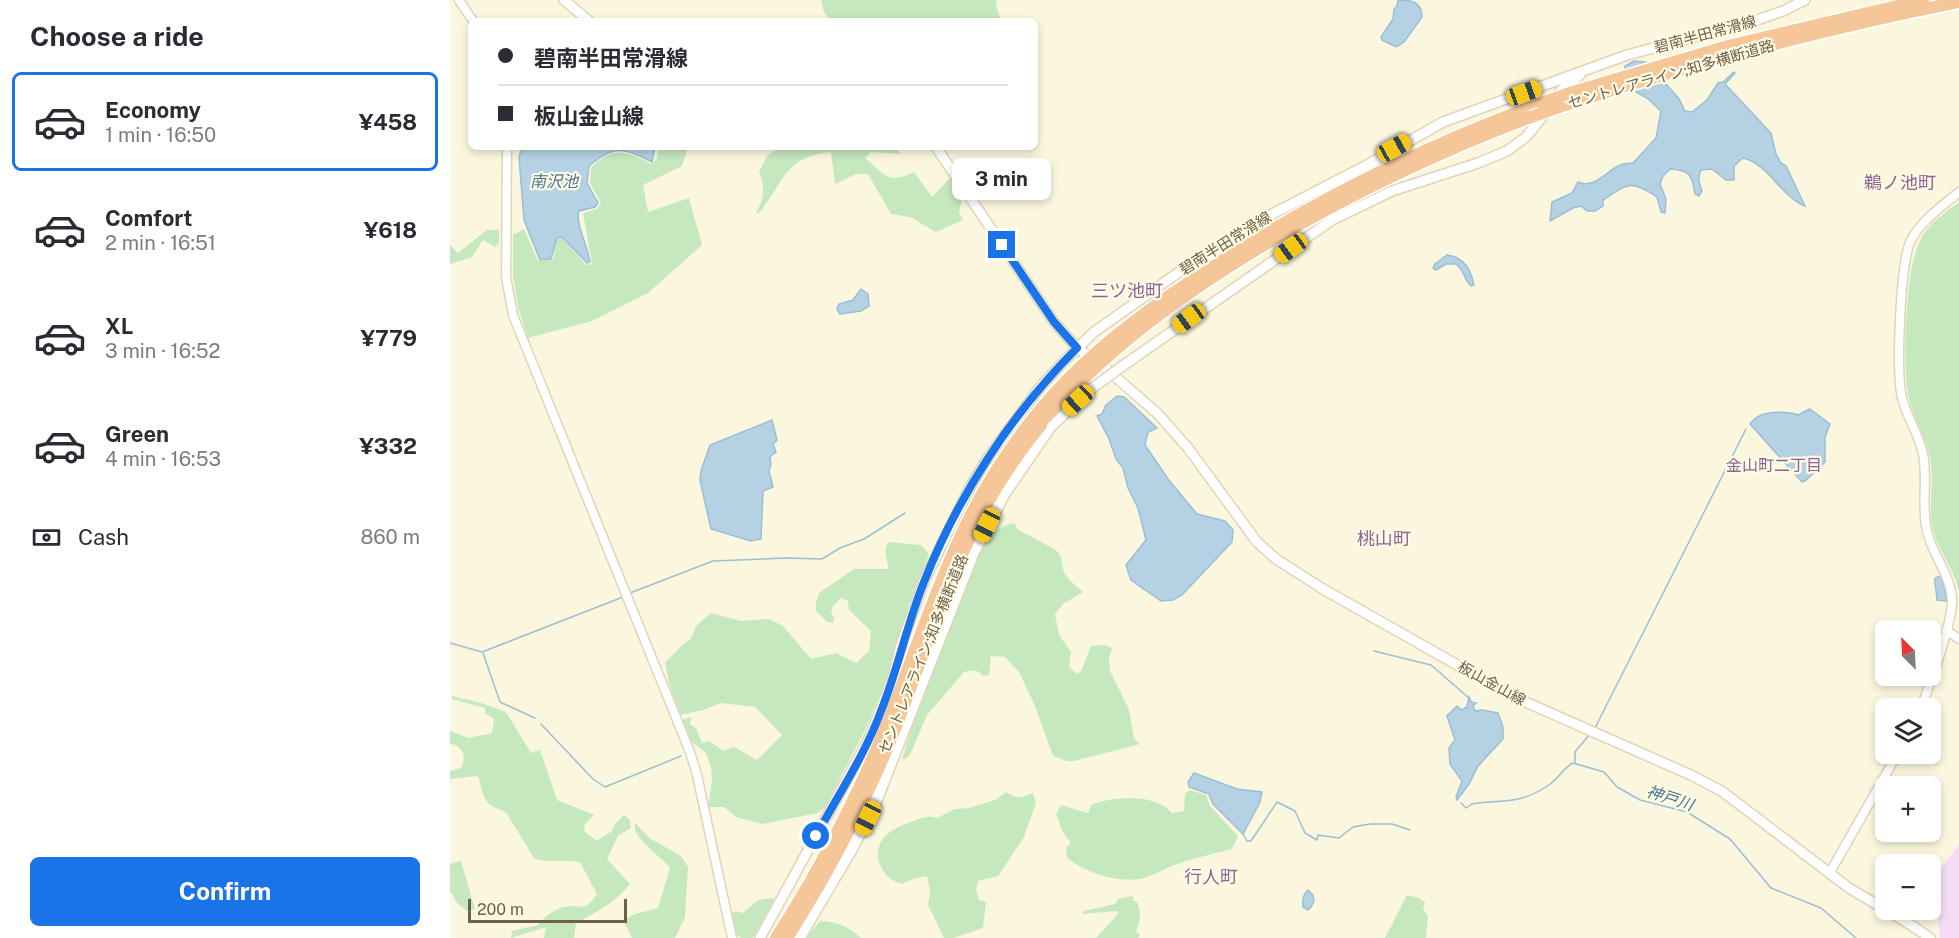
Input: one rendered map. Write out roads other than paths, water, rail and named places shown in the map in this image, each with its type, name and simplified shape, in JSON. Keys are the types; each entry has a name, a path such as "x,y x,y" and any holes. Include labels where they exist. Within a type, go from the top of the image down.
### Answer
{"highway":[{"name":"セントレアライン;知多横断道路","path":"776,938 816,874 859,790 942,579 967,523 994,474 1021,434 1051,398 1088,360 1139,318 1197,277 1320,202 1400,162 1476,128 1790,30 1923,0"},
{"name":"セントレアライン;知多横断道路","path":"1670,67 1959,2"},
{"name":"セントレアライン;知多横断道路","path":"787,938 832,862 871,786 949,587 980,517 1014,460 1057,405 1091,370 1123,342 1181,299 1245,257 1320,213 1448,150 1532,117 1573,92 1612,84"}],"main road":[{"path":"564,0 585,18"},
{"name":"碧南半田常滑線","path":"760,938 869,739 889,691 901,645 924,582 961,504 989,456 1005,434 1041,386 1077,348 1112,318 1247,227 1369,164 1443,122 1603,63 1751,22 1783,11 1805,0"},
{"name":"碧南半田常滑線","path":"800,938 852,850 876,802 974,553 1005,494 1051,427 1091,389 1316,230 1375,198 1507,151 1526,137 1558,93 1572,80 1603,63"},
{"path":"1541,87 1550,90 1554,97 1551,104"},
{"path":"938,150 1054,322 1077,348 1086,354"},
{"name":"板山金山線","path":"1103,366 1158,414 1188,448 1257,542 1276,560 1326,591 1512,696 1693,776 1723,792 1829,874 1930,938"}],"street":[{"path":"459,0 471,18"},
{"path":"507,150 506,277 513,315 690,752 732,938"},
{"path":"1924,698 1951,608 1949,582 1927,531 1924,518 1925,463 1923,452 1903,401 1900,384 1902,291 1905,257 1910,242 1929,216 1959,192"},
{"path":"1946,630 1959,639"},
{"path":"1829,874 1892,764"}],"water":[{"path":"1398,0 1414,2 1420,8 1422,17 1404,42 1396,47 1382,40 1381,37 1393,19"},
{"path":"1634,61 1646,62 1679,99 1685,111 1692,112 1707,100 1718,83 1723,82 1734,72 1725,84 1771,133 1776,154 1781,163 1786,166 1805,206 1788,195 1760,167 1743,158 1734,166 1734,180 1726,180 1712,169 1701,170 1699,180 1702,191 1699,196 1695,194 1693,182 1686,172 1670,169 1663,176 1660,184 1666,199 1665,213 1661,212 1657,197 1641,188 1629,186 1603,200 1603,206 1595,211 1587,211 1581,206 1550,221 1552,202 1572,193 1578,182 1590,183 1617,167 1633,163 1656,138 1661,111 1647,98 1636,92 1637,90 1624,76 1625,66"},
{"name":"南沢池","path":"521,150 619,150 605,154 589,166 587,183 598,203 595,207 579,211 578,216 590,262 587,263 562,237 557,238 551,259 540,260 524,220 519,157"},
{"name":"南沢池","path":"619,150 654,150 652,162"},
{"path":"1447,255 1458,258 1466,265 1474,285 1471,286 1456,264 1446,264 1436,270 1433,268"},
{"path":"861,289 868,294 869,306 861,311 840,314 837,309 839,304 853,300"},
{"path":"1117,396 1124,397 1157,428 1148,432 1145,445 1168,479 1197,514 1225,521 1233,530 1232,542 1182,595 1173,600 1161,601 1131,580 1126,565 1146,540 1138,508 1128,488 1123,468 1116,459 1097,416 1102,414 1106,405"},
{"path":"1810,409 1830,424 1825,437 1825,462 1802,482 1750,424 1757,417 1766,414 1783,412 1798,415"},
{"path":"772,420 777,440 773,444 776,452 770,457 769,471 773,487 763,491 761,539 751,541 711,529 700,480 710,445"},
{"path":"1941,576 1946,601 1937,600 1935,578"},
{"path":"1469,697 1471,702 1476,703 1473,706 1475,711 1498,713 1503,727 1503,739 1478,766 1469,784 1457,800 1462,781 1450,764 1449,748 1455,740 1447,716 1457,706 1462,710 1467,707"},
{"path":"1194,773 1237,789 1262,792 1260,802 1243,834 1213,804 1209,794 1189,787 1188,782"},
{"path":"1308,890 1313,895 1314,901 1308,910 1303,907 1303,903"}],"waterway":[{"path":"1595,728 1746,429"},
{"path":"630,593 713,561 822,559 840,548 864,539 905,513"},
{"path":"450,643 482,652 623,597"},
{"path":"1374,651 1431,665 1470,699"},
{"path":"483,653 500,702 535,718"},
{"path":"541,724 593,779 605,787 681,756"},
{"path":"1575,763 1575,752 1590,734"},
{"name":"神戸川","path":"1461,803 1466,808 1472,804 1529,796 1549,785 1573,763 1604,772 1617,787 1640,800 1687,812 1730,839 1771,888 1821,908 1856,938"},
{"path":"1243,834 1247,841 1251,841 1277,802 1295,811 1305,833 1317,840 1318,835 1339,838 1353,827 1370,824 1392,824 1410,830"}],"district":[{"name":"鵜ノ池町","path":"1900,182"},
{"name":"三ツ池町","path":"1127,290"},
{"name":"金山町二丁目","path":"1774,465"},
{"name":"桃山町","path":"1384,538"},
{"name":"行人町","path":"1211,876"}]}
